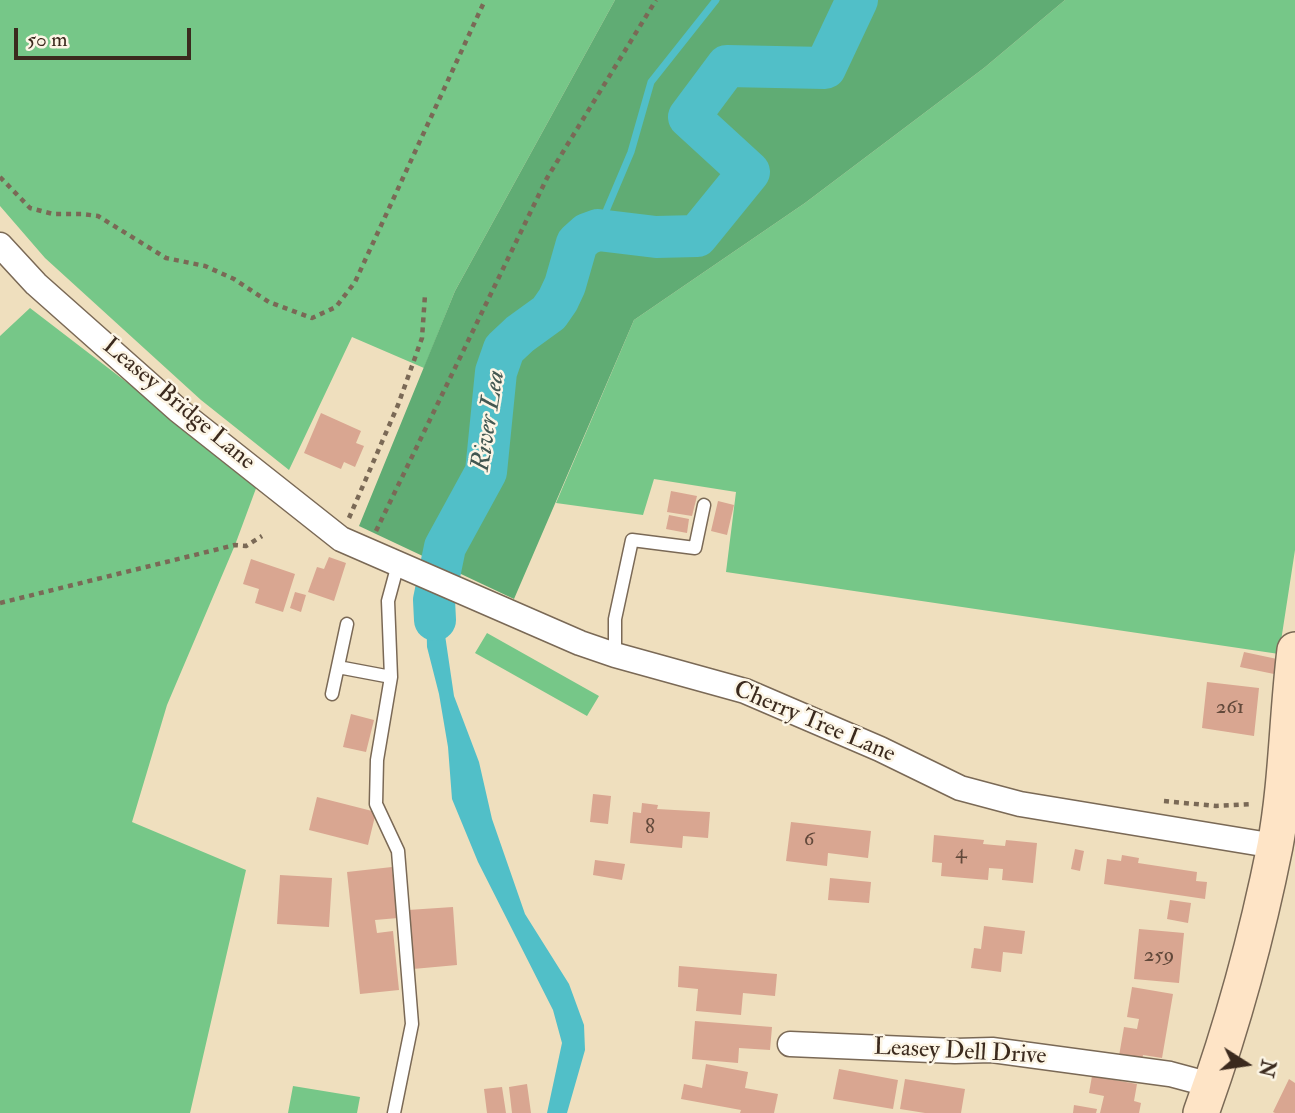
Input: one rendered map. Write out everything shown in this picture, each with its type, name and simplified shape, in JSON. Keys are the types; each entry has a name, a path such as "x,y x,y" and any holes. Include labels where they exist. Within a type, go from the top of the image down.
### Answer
{"main road":[{"path":"1207,1099 1246,969 1288,799 1295,650"}],"street":[{"name":"Leasey Bridge Lane","path":"0,245 36,284 178,410 341,538 367,551"},
{"name":"Cherry Tree Lane","path":"367,551 615,655 745,691 880,749 960,788 1020,804 1275,845"},
{"name":"Leasey Dell Drive","path":"790,1044 992,1050 1170,1074 1207,1099"}],"lane":[{"path":"615,655 614,619 632,540 695,548 704,505"},
{"path":"394,1113 412,1024 398,851 376,804 377,760 391,677 388,601 398,564"},
{"path":"332,694 347,624"},
{"path":"338,667 391,677"}],"path":[{"path":"0,177 30,208 53,214 99,216 166,258 205,266 234,279 269,302 312,318 336,307 355,282 485,0"},
{"path":"367,551 547,178 656,0"},
{"path":"341,538 398,405 422,338 425,295"},
{"path":"0,603 235,545 246,546 262,536"},
{"path":"1152,800 1216,806 1259,804 1288,799"}],"green space":[{"path":"0,0 615,0 455,291 424,368 352,337 289,470 201,400 45,258 0,206"},
{"path":"615,0 1065,0 984,68 805,203 634,320 514,599 359,526 455,291"},
{"path":"1065,0 1295,0 1295,550 1279,654 726,572 736,492 654,479 643,515 556,503 634,320 805,203 984,68"},
{"path":"30,308 258,483 235,545 167,705 132,822 246,870 190,1113 0,1113 0,336"},
{"path":"487,633 599,696 587,716 475,653"},
{"path":"293,1086 360,1097 357,1113 288,1113"}],"water":[{"path":"433,561 448,568 445,635 454,696 479,762 492,819 525,914 569,984 584,1025 585,1050 567,1113 547,1113 562,1043 553,1010 478,862 452,799 448,747 427,647 426,599"}],"building":[{"path":"321,413 361,431 356,443 364,446 355,467 344,462 341,469 304,453"},
{"path":"671,491 697,496 692,516 667,512"},
{"path":"718,501 734,505 727,535 711,531"},
{"path":"669,515 689,519 687,533 666,529"},
{"path":"329,557 346,563 334,601 308,592 317,567 324,569"},
{"path":"251,559 295,574 283,612 255,603 259,589 243,584"},
{"path":"295,592 306,595 301,612 290,608"},
{"path":"1244,652 1277,659 1274,674 1240,667"},
{"path":"1207,682 1259,688 1254,736 1202,728"},
{"path":"351,714 374,720 366,752 343,747"},
{"path":"593,794 611,796 608,824 590,822"},
{"path":"317,797 376,812 368,845 309,830"},
{"path":"642,803 658,805 657,809 710,812 708,838 683,836 682,848 630,843 633,812 641,813"},
{"path":"791,822 871,831 868,858 828,853 827,866 786,861"},
{"path":"934,835 984,840 983,844 1005,846 1006,840 1037,843 1033,883 1002,880 1003,869 989,868 988,880 941,876 942,863 932,862"},
{"path":"1075,849 1084,851 1080,871 1071,869"},
{"path":"1122,855 1139,858 1138,863 1197,872 1196,881 1207,882 1205,899 1104,884 1107,859 1121,861"},
{"path":"595,860 625,864 622,880 593,875"},
{"path":"392,867 398,918 375,920 377,933 393,931 399,990 360,994 347,872"},
{"path":"280,875 332,878 329,927 277,924"},
{"path":"830,878 871,882 869,903 828,900"},
{"path":"1170,900 1191,903 1188,923 1167,919"},
{"path":"453,907 457,965 413,969 408,910"},
{"path":"984,926 1025,931 1022,954 1003,952 1001,972 971,968 974,948 981,949"},
{"path":"1139,929 1184,933 1179,983 1134,979"},
{"path":"679,966 777,974 775,996 743,993 741,1015 696,1011 698,989 678,987"},
{"path":"1132,987 1173,994 1162,1058 1143,1055 1142,1060 1119,1056 1124,1027 1137,1029 1139,1019 1127,1017"},
{"path":"695,1021 772,1027 770,1050 739,1048 738,1063 692,1059"},
{"path":"706,1064 748,1072 745,1088 778,1094 774,1113 740,1113 741,1110 681,1099 684,1084 702,1088"},
{"path":"839,1069 898,1080 893,1109 833,1099"},
{"path":"1092,1076 1137,1084 1134,1101 1141,1103 1139,1113 1100,1113 1104,1096 1089,1093"},
{"path":"905,1079 965,1089 961,1113 925,1113 900,1109"},
{"path":"1289,1079 1295,1083 1295,1113 1275,1113 1273,1112"},
{"path":"527,1084 531,1113 512,1113 509,1087"},
{"path":"502,1087 506,1113 487,1113 484,1089"},
{"path":"1074,1105 1097,1109 1096,1113 1073,1113"}],"waterway":[{"path":"598,230 631,152 651,82 716,0"},
{"name":"River Lea","path":"435,620 434,600 445,547 486,472 496,372 504,349 549,313 565,285 577,243 587,234 598,230 656,237 697,236 749,172 689,117 727,66 825,68 857,0"}]}
